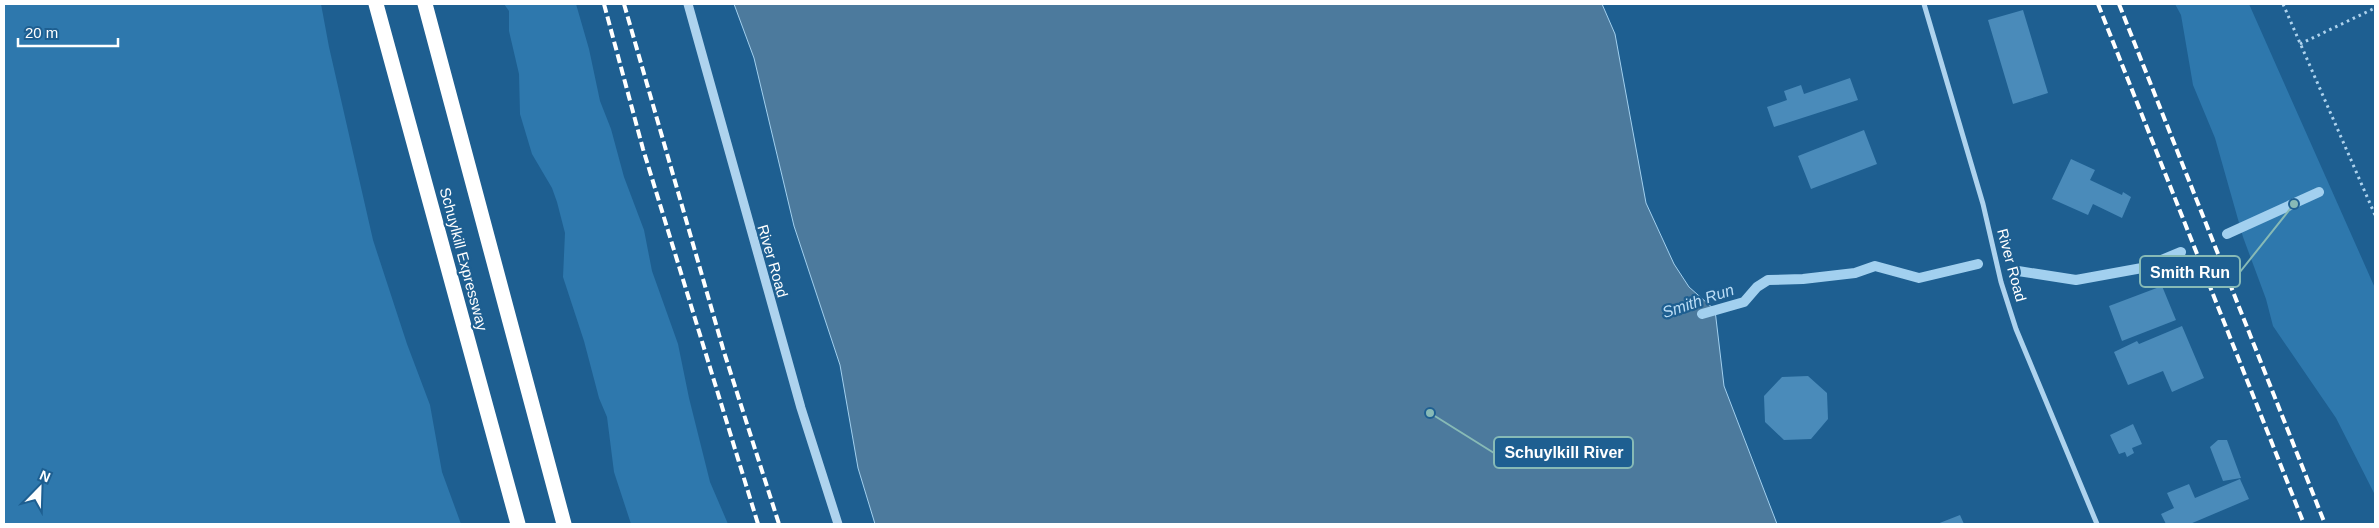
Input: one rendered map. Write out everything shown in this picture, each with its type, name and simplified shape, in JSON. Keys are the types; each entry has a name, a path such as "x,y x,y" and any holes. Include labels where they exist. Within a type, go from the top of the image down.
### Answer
{"highway":[{"name":"Schuylkill Expressway","path":"376,4 518,524"},
{"name":"Schuylkill Expressway","path":"425,4 564,524"}],"street":[{"name":"River Road","path":"688,4 801,408 838,524"},
{"name":"River Road","path":"1924,4 1983,204 2001,282 2016,329 2097,524"}],"path":[{"path":"2283,4 2375,215"},
{"path":"2300,44 2375,8"}],"shaded area":[{"path":"4,4 321,4 373,240 407,344 430,405 442,472 461,524 4,524"},
{"path":"504,4 576,4 589,49 600,101 611,129 624,177 644,230 652,271 678,344 710,482 728,524 631,524 614,472 607,417 599,398 584,341 563,277 565,233 557,202 552,188 532,154 520,114 519,74 509,31 509,11"},
{"path":"2175,4 2249,4 2375,288 2375,495 2336,418 2273,326 2266,299 2243,237 2215,138 2193,85 2181,15"}],"water":[{"path":"734,4 1602,4 1615,34 1646,203 1674,264 1689,287 1715,310 1724,386 1777,524 875,524 858,468 840,365 794,226 754,58"}],"building":[{"path":"2023,10 2048,93 2013,104 1988,20"},
{"path":"1850,78 1858,100 1774,127 1767,107 1787,100 1784,91 1801,85 1804,94"},
{"path":"1864,130 1877,164 1811,189 1798,156"},
{"path":"2071,159 2095,170 2090,180 2122,195 2123,192 2131,197 2122,218 2093,204 2088,215 2052,199"},
{"path":"2162,286 2176,320 2122,341 2109,306"},
{"path":"2182,326 2204,378 2172,392 2163,371 2128,385 2114,352 2137,341 2139,344"},
{"path":"1808,376 1827,393 1828,419 1811,439 1784,440 1765,422 1764,396 1782,377"},
{"path":"2133,424 2142,444 2132,448 2134,453 2127,457 2125,452 2119,454 2110,435"},
{"path":"2218,440 2227,440 2241,478 2223,481 2210,447"},
{"path":"2240,479 2249,499 2190,524 2166,524 2161,514 2174,508 2167,493 2189,484 2195,498"},
{"path":"1960,515 1964,524 1937,524"}],"waterway":[{"name":"Smith Run","path":"2227,234 2319,192"},
{"name":"Smith Run","path":"2018,271 2076,280 2142,268 2181,252"},
{"name":"Smith Run","path":"1702,314 1744,302 1757,287 1768,280 1803,279 1855,273 1875,266 1919,278 1978,264"}],"railway":[{"path":"604,4 643,149 758,524"},
{"path":"624,4 724,352 779,524"},
{"path":"2098,4 2304,524"},
{"path":"2119,4 2325,524"}],"place":[{"name":"Smith Run","path":"2294,204"},
{"name":"Schuylkill River","path":"1430,413"}]}
